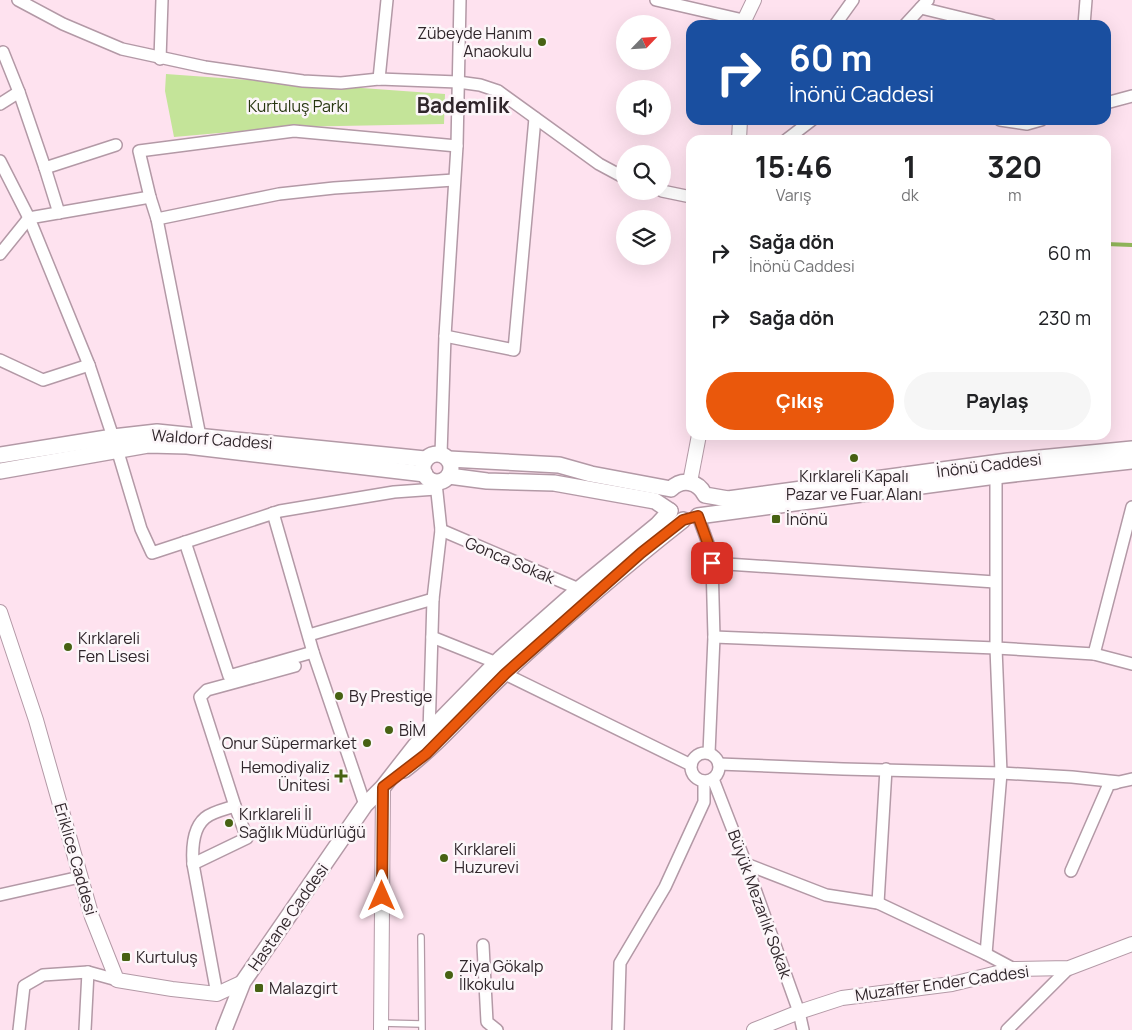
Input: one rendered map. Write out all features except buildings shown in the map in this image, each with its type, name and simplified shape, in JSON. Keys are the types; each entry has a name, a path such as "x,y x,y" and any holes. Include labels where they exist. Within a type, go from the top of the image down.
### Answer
{"main road":[{"name":"Waldorf Caddesi","path":"0,471 157,432 200,436 434,476"},
{"name":"Waldorf Caddesi","path":"0,455 115,443 187,446 409,474 554,483 655,501 670,511"},
{"name":"İnönü Caddesi","path":"690,482 699,486 706,495 728,500 1008,461 1132,449"},
{"path":"445,456 452,468 434,476 432,454 559,465 592,474 673,487 690,482"},
{"name":"İnönü Caddesi","path":"698,516 996,476 1132,461"},
{"path":"673,487 667,501 670,511 683,520"},
{"path":"383,787 429,732 501,668 683,520 698,516 706,504 706,495"},
{"path":"383,787 426,754 501,668 579,589 657,525 670,511"},
{"name":"Hastane Caddesi","path":"224,1030 243,982 365,806 383,787"}],"street":[{"path":"18,0 63,24 122,49 160,59 303,81 342,83 378,79 458,82 480,85 498,92 517,103 599,164 616,173"},
{"path":"160,59 162,0"},
{"path":"378,79 387,0"},
{"path":"445,456 445,336 457,146 460,0"},
{"path":"656,0 732,20"},
{"path":"838,20 852,0"},
{"path":"1084,20 1086,0"},
{"path":"744,20 752,1"},
{"path":"910,20 924,4 975,20"},
{"path":"0,54 3,52 19,92 59,213"},
{"path":"0,104 19,92"},
{"path":"1111,102 1132,96"},
{"path":"445,336 514,350 535,118"},
{"path":"792,135 806,125"},
{"path":"200,436 158,219 150,197 139,151 294,131 457,146"},
{"path":"44,168 116,145"},
{"path":"0,161 30,218 89,365 141,529 152,553 273,512 394,492 434,476 441,530 433,599 429,732"},
{"path":"158,219 288,192 454,180"},
{"path":"671,193 686,196"},
{"path":"0,254 30,218 150,197"},
{"path":"0,360 43,380 89,365"},
{"path":"690,482 698,440"},
{"path":"986,954 1001,773 996,648 996,476"},
{"path":"1094,654 1128,540 1132,507"},
{"path":"273,512 313,652 365,806"},
{"path":"698,516 710,549 712,563 714,636 709,753"},
{"name":"Gonca Sokak","path":"441,530 579,589"},
{"path":"186,542 229,676 313,652"},
{"path":"712,563 995,582"},
{"path":"309,635 433,599"},
{"name":"Eriklice Caddesi","path":"0,612 5,637 36,720 92,917 117,980"},
{"path":"714,636 1094,654 1132,664"},
{"path":"432,637 501,668 691,765"},
{"path":"193,864 247,838 200,696 207,690 294,666"},
{"path":"618,1030 620,963 669,879 704,802 709,780 719,771 719,764 716,758 709,753 699,754 695,756 691,769 696,777 709,780"},
{"path":"719,764 1001,773 1120,782"},
{"path":"878,903 886,769"},
{"path":"1071,871 1108,784 1132,779"},
{"name":"Büyük Mezarlık Sokak","path":"709,780 746,864 799,1012 803,1030"},
{"path":"381,1027 383,787"},
{"path":"217,994 193,864 193,844 196,832 205,818 235,806"},
{"path":"746,864 826,894 878,903 1014,969"},
{"path":"0,895 80,877"},
{"name":"Muzaffer Ender Caddesi","path":"754,1030 799,1012 842,998 952,984 1014,969 1069,968 1132,944"},
{"path":"483,945 486,1022 497,1030"},
{"path":"1012,1028 1069,968"},
{"path":"19,1030 24,986 43,975 88,972 117,980 217,994 243,982"},
{"path":"86,1030 88,972"}],"lane":[{"path":"381,1027 421,1027 421,937"}],"green space":[{"name":"Kurtuluş Parkı","path":"166,74 445,94 444,124 287,127 174,137 165,91"}],"waterway":[{"path":"1111,244 1132,245"}],"place":[{"name":"Zübeyde Hanım Anaokulu","path":"542,42"},
{"name":"Kırklareli Kapalı Pazar ve Fuar Alanı","path":"854,458"},
{"name":"İnönü","path":"776,519"},
{"name":"Kırklareli Fen Lisesi","path":"68,647"},
{"name":"By Prestige","path":"339,696"},
{"name":"BİM","path":"389,730"},
{"name":"Onur Süpermarket","path":"367,743"},
{"name":"Hemodiyaliz Ünitesi","path":"341,776"},
{"name":"Kırklareli İl Sağlık Müdürlüğü","path":"229,823"},
{"name":"Kırklareli Huzurevi","path":"444,858"},
{"name":"Kurtuluş","path":"126,957"},
{"name":"Ziya Gökalp İlkokulu","path":"449,975"},
{"name":"Malazgirt","path":"259,988"}],"district":[{"name":"Bademlik","path":"463,106"}],"route":[{"path":"382,896 383,787 426,754 505,674 641,553 683,520 698,516 710,549 712,563"}]}
